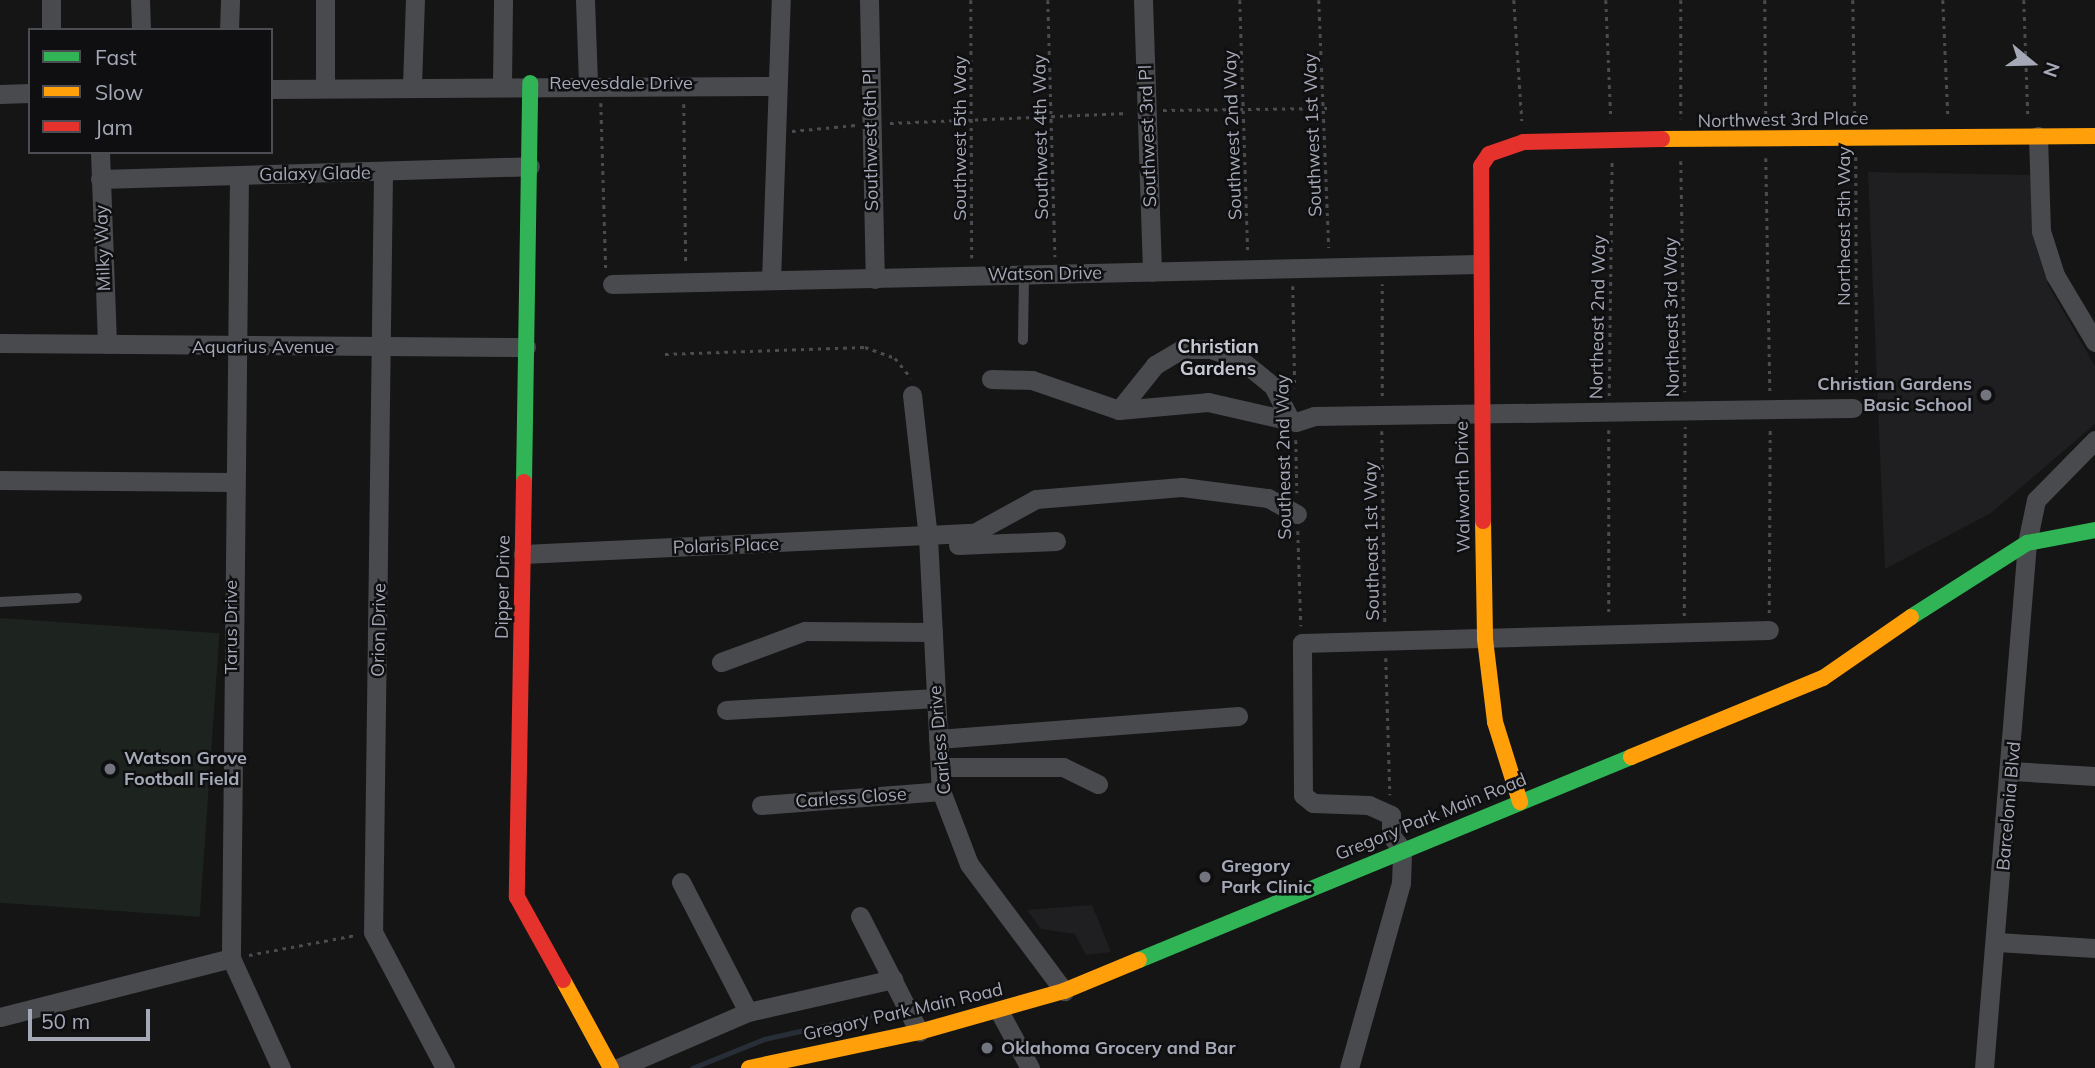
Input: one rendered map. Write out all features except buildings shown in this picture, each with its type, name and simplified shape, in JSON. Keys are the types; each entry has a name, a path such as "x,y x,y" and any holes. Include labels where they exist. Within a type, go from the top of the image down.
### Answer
{"street":[{"path":"51,0 51,28"},
{"path":"140,0 141,28"},
{"path":"229,28 230,0"},
{"path":"324,89 326,0"},
{"path":"412,85 415,0"},
{"path":"502,84 503,0"},
{"path":"585,0 594,83"},
{"path":"771,280 775,86 782,0"},
{"name":"Southwest 6th Pl","path":"869,0 875,279"},
{"name":"Southwest 3rd Pl","path":"1143,0 1153,272"},
{"name":"Reevesdale Drive","path":"273,89 530,83 775,86"},
{"name":"Dipper Drive","path":"530,83 517,897 611,1068"},
{"path":"0,94 28,93"},
{"name":"Northwest 3rd Place","path":"1481,166 1499,147 1523,142 1766,136 2095,136"},
{"path":"2034,136 2041,231 2055,275 2095,342"},
{"name":"Milky Way","path":"100,154 107,344"},
{"name":"Galaxy Glade","path":"100,179 383,173 530,166"},
{"name":"Walworth Drive","path":"1481,166 1479,264 1485,639 1495,722 1520,802"},
{"name":"Orion Drive","path":"383,173 385,347 373,932 445,1068"},
{"name":"Tarus Drive","path":"239,175 231,482 231,958 281,1068"},
{"name":"Watson Drive","path":"612,284 1479,264"},
{"name":"Aquarius Avenue","path":"0,343 235,349 526,347"},
{"path":"1119,410 1155,365 1182,349 1211,349 1241,360 1273,386 1293,421"},
{"path":"991,379 1032,380 1119,410 1209,402 1293,421 1609,409 1853,408"},
{"name":"Carless Drive","path":"912,395 928,541 941,791 969,864 1065,991"},
{"name":"Barcelonia Blvd","path":"1984,1068 2012,771 2026,543 2036,500 2095,440"},
{"path":"0,480 231,482"},
{"path":"928,541 974,533 1036,499 1182,487 1268,498 1297,514"},
{"name":"Gregory Park Main Road","path":"749,1068 999,1011 1065,991 1402,849 1823,678 2026,543 2095,530"},
{"path":"928,541 1056,541"},
{"name":"Polaris Place","path":"523,555 928,541"},
{"path":"1349,1068 1401,883 1402,849 1391,836 1391,815 1369,805 1313,803 1303,795 1302,643 1769,630"},
{"path":"721,662 805,631 933,632"},
{"path":"726,710 936,698"},
{"path":"938,738 1238,716"},
{"path":"940,767 1063,767 1098,784"},
{"path":"2012,771 2095,776"},
{"name":"Carless Close","path":"761,804 941,791"},
{"path":"681,882 748,1012"},
{"path":"860,916 917,1029"},
{"path":"1997,942 2095,948"},
{"path":"0,1017 231,958"},
{"path":"618,1068 748,1012 893,979"},
{"path":"999,1011 1030,1068"}],"lane":[{"path":"1023,340 1024,275"},
{"path":"0,602 76,598"}],"path":[{"name":"Southwest 5th Way","path":"971,0 975,120 972,276"},
{"name":"Southwest 4th Way","path":"1048,0 1056,120 1055,274"},
{"name":"Southwest 2nd Way","path":"1240,0 1249,270"},
{"name":"Southwest 1st Way","path":"1319,0 1327,108 1329,269"},
{"path":"1514,0 1523,142"},
{"name":"Northeast 2nd Way","path":"1606,0 1612,139 1609,635"},
{"name":"Northeast 3rd Way","path":"1681,0 1684,633"},
{"path":"1765,0 1770,408 1769,630"},
{"name":"Northeast 5th Way","path":"1853,0 1856,138 1853,408"},
{"path":"1943,0 1948,137"},
{"path":"2024,0 2034,136"},
{"path":"594,83 606,278 612,284"},
{"path":"684,83 687,282"},
{"path":"775,132 870,124 1056,120 1147,111 1327,108"},
{"name":"Southeast 1st Way","path":"1382,267 1385,640 1391,815"},
{"name":"Southeast 2nd Way","path":"1292,269 1293,421 1302,643"},
{"path":"665,354 865,347 906,368 912,395"},
{"path":"231,958 373,932"}],"shaded area":[{"name":"Christian Gardens Basic School","path":"1868,172 2032,175 2048,285 2095,366 2095,424 1991,513 1885,569"},
{"name":"Watson Grove Football Field","path":"0,618 219,633 200,917 0,903"},
{"path":"1092,905 1111,952 1086,955 1075,934 1041,929 1027,910"}],"waterway":[{"path":"692,1068 764,1039 899,1009"}],"traffic: fast":[{"path":"524,482 530,83"},
{"path":"1911,617 2027,543 2095,530"},
{"path":"1139,960 1631,757"}],"traffic: slow":[{"path":"1662,139 2095,136"},
{"path":"1483,521 1485,639 1495,722 1520,802"},
{"path":"1631,757 1823,678 1911,617"},
{"path":"749,1068 919,1032 1064,991 1139,960"},
{"path":"563,980 611,1068"}],"traffic: jam":[{"path":"1483,521 1481,166 1489,154 1523,142 1662,139"},
{"path":"524,482 517,897 563,980"}],"place":[{"name":"Christian Gardens Basic School","path":"1986,395"},
{"name":"Watson Grove Football Field","path":"110,769"},
{"name":"Gregory Park Clinic","path":"1205,877"},
{"name":"Oklahoma Grocery and Bar","path":"987,1048"}],"district":[{"name":"Christian Gardens","path":"1218,358"}]}
